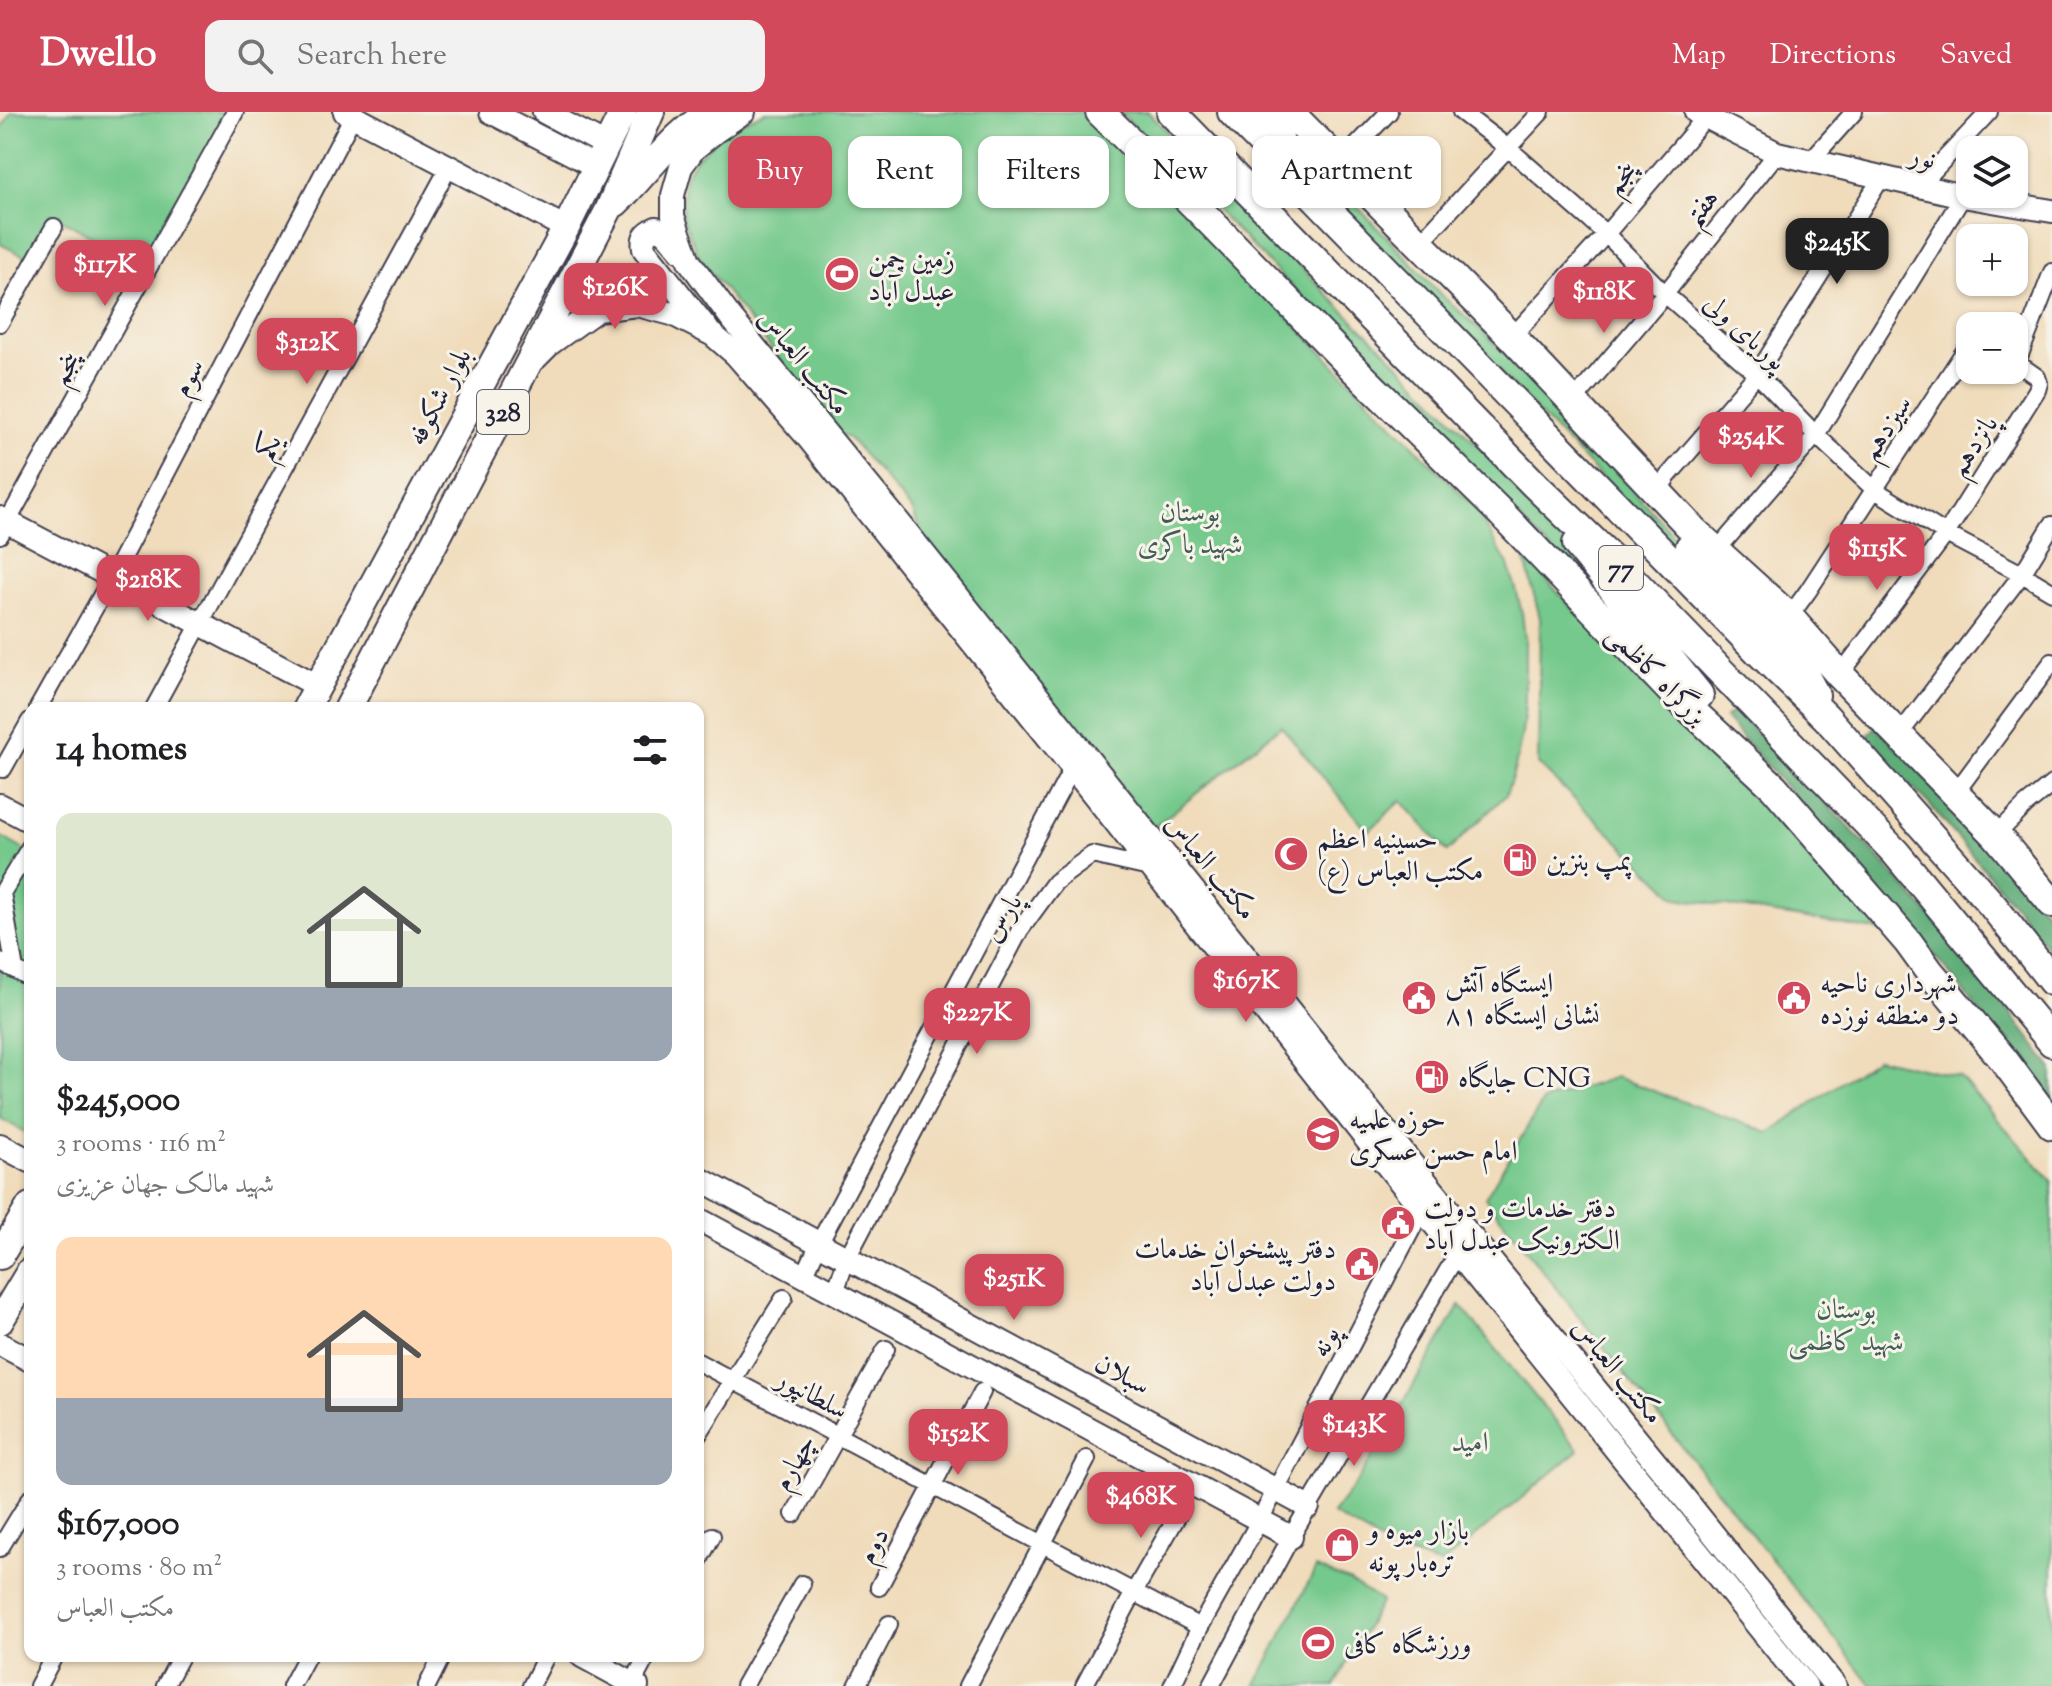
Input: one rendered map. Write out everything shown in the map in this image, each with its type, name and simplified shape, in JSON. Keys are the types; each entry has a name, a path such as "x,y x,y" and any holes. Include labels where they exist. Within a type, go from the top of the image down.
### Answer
{"highway":[{"name":"بزرگراه کاظمی","path":"1100,112 1501,513 1678,698 1774,787 1908,942 2052,1125"},
{"name":"بزرگراه کاظمی","path":"1171,112 1535,485 1628,575 1895,852 2052,1042"},
{"name":"77","path":"1232,112 1256,136"},
{"path":"1260,112 1278,136"},
{"path":"1289,112 1313,136"},
{"name":"77","path":"1326,208 1826,717 1993,906 2052,981"},
{"path":"1384,208 1512,337 1695,532 1789,617 1840,675 1996,835 2052,903"},
{"path":"1610,442 1652,504 1798,663 1826,717"},
{"path":"1535,485 1590,563 1774,787"}],"main road":[{"path":"491,112 602,156"},
{"path":"544,112 602,156"},
{"path":"601,112 602,156"},
{"name":"بلوار شکوفه","path":"312,697 566,228 623,112"},
{"name":"328","path":"351,702 608,211 651,112"},
{"path":"608,211 684,130 712,112"},
{"name":"مکتب العباس","path":"744,112 694,149 681,167 673,195 673,216 689,261 731,318 898,521 1079,761 1464,1243 1806,1686"},
{"path":"349,114 566,228"},
{"name":"نور","path":"1709,116 1777,153 1956,194"},
{"name":"نور","path":"2028,207 2052,211"},
{"path":"689,261 666,233 656,228 647,232 642,240 644,249 713,335"},
{"name":"مکتب العباس","path":"525,371 551,343 597,310 637,305 672,314 713,335 736,355 1079,761 1154,869 1345,1096"},
{"path":"2,525 112,577 200,624 312,697"},
{"path":"0,805 24,818"},
{"path":"0,1145 24,1158"},
{"name":"سبلان","path":"704,1181 1308,1507"},
{"path":"0,1256 24,1216"},
{"path":"704,1222 1291,1537"},
{"name":"مکتب العباس","path":"1464,1243 1666,1475 1835,1686"},
{"path":"0,1321 24,1281"},
{"path":"0,1344 24,1357"},
{"path":"593,1662 633,1685"}],"street":[{"name":"پنجم","path":"2,525 235,112"},
{"path":"1366,136 1389,112"},
{"name":"پوریای ولی","path":"1461,112 1508,148 1606,234 1665,294 1757,374 1875,490 1946,534 2052,592"},
{"path":"1419,244 1541,112"},
{"path":"1811,160 1854,112"},
{"path":"1920,185 1989,112"},
{"name":"سوم","path":"112,577 349,114"},
{"name":"پنجم","path":"1512,337 1709,116"},
{"name":"هفتم","path":"1572,403 1665,294 1777,153"},
{"name":"یکم","path":"200,624 449,167"},
{"path":"1657,492 1757,374 1882,177"},
{"path":"1717,550 1816,435 1956,207"},
{"path":"0,323 54,227"},
{"path":"2028,330 2052,272"},
{"name":"سیزدهم","path":"1789,617 1956,365"},
{"name":"پانزدهم","path":"1840,675 1946,534 2037,390 2037,377 2028,371"},
{"path":"1899,735 2022,574 2052,525"},
{"path":"41,702 112,577"},
{"path":"157,702 200,624"},
{"path":"1956,792 2052,662"},
{"path":"3,769 24,732"},
{"name":"پارس","path":"804,1276 1079,761"},
{"path":"1996,835 2052,784"},
{"name":"پارس","path":"835,1292 847,1258 1020,930 1055,882 1092,855 1154,869"},
{"path":"15,970 2,893 24,857"},
{"path":"995,914 1020,930"},
{"name":"پونه","path":"1172,1686 1200,1627 1276,1490 1428,1199"},
{"path":"1211,1686 1308,1507 1464,1243"},
{"path":"704,1425 784,1298"},
{"path":"837,1435 886,1349"},
{"name":"سلطانپور","path":"704,1365 1200,1627"},
{"path":"933,1486 982,1392"},
{"name":"چهارم","path":"794,1514 837,1435"},
{"path":"968,1686 1087,1459"},
{"name":"دوم","path":"879,1587 933,1486"},
{"path":"1084,1686 1182,1508"},
{"path":"0,1548 24,1509"},
{"path":"704,1551 712,1536"},
{"path":"744,1686 802,1584"},
{"path":"857,1686 889,1624"},
{"path":"38,1686 51,1662"},
{"path":"165,1686 178,1662"},
{"path":"291,1686 304,1662"},
{"path":"427,1686 439,1662"},
{"path":"531,1686 543,1662"},
{"path":"633,1685 644,1662"}],"green space":[{"path":"11,112 229,112 144,265 51,214 28,258 0,244 0,131"},
{"name":"بوستان شهید باکری","path":"765,112 1083,112 1108,136 978,136 978,208 1109,208 1109,137 1125,152 1125,208 1181,208 1475,508 1507,563 1522,613 1525,638 1522,734 1506,795 1447,852 1401,800 1368,832 1281,726 1153,828 923,542 913,511 849,438 838,434 699,257 682,217 684,178 695,160 728,129"},
{"path":"1120,112 1148,112 1172,136 1144,136"},
{"path":"1244,112 1263,112 1287,136 1267,136"},
{"path":"1236,201 1384,349 1497,465 1681,682 1214,208 1236,208"},
{"path":"1338,208 1358,208 1441,295 1532,381 1691,554 1767,647"},
{"path":"1524,556 1881,931 1677,898 1538,764 1540,618"},
{"path":"1735,710 1877,856 2006,1007 2052,1069 2052,1111 1941,963 1725,718"},
{"path":"1876,726 2003,861 2052,919 2052,954 1929,804 1864,740"},
{"path":"0,836 24,850 24,1132 0,1118"},
{"name":"بوستان شهید کاظمی","path":"1877,1058 1960,1077 2052,1181 2052,1686 1872,1686 1485,1198 1543,1101 1616,1077 1769,1133"},
{"name":"امید","path":"1460,1305 1579,1450 1441,1565 1393,1549 1332,1514 1359,1479"},
{"name":"ورزشگاه کافی","path":"1316,1568 1349,1581 1381,1601 1334,1686 1255,1686"}],"place":[{"name":"زمین چمن عبدل آباد","path":"842,274"},
{"name":"حسینیه اعظم مکتب العباس (ع)","path":"1291,854"},
{"name":"پمپ بنزین","path":"1520,860"},
{"name":"ایستگاه آتش نشانی ایستگاه ۸۱","path":"1419,998"},
{"name":"شهرداری ناحیه دو منطقه نوزده","path":"1794,998"},
{"name":"جایگاه CNG","path":"1432,1077"},
{"name":"حوزه علمیه امام حسن عسکری","path":"1323,1134"},
{"name":"دفتر خدمات و دولت الکترونیک عبدل آباد","path":"1398,1223"},
{"name":"دفتر پیشخوان خدمات دولت عبدل آباد","path":"1362,1264"},
{"name":"بازار میوه و تره‌بار پونه","path":"1342,1545"},
{"name":"ورزشگاه کافی","path":"1318,1643"}]}
